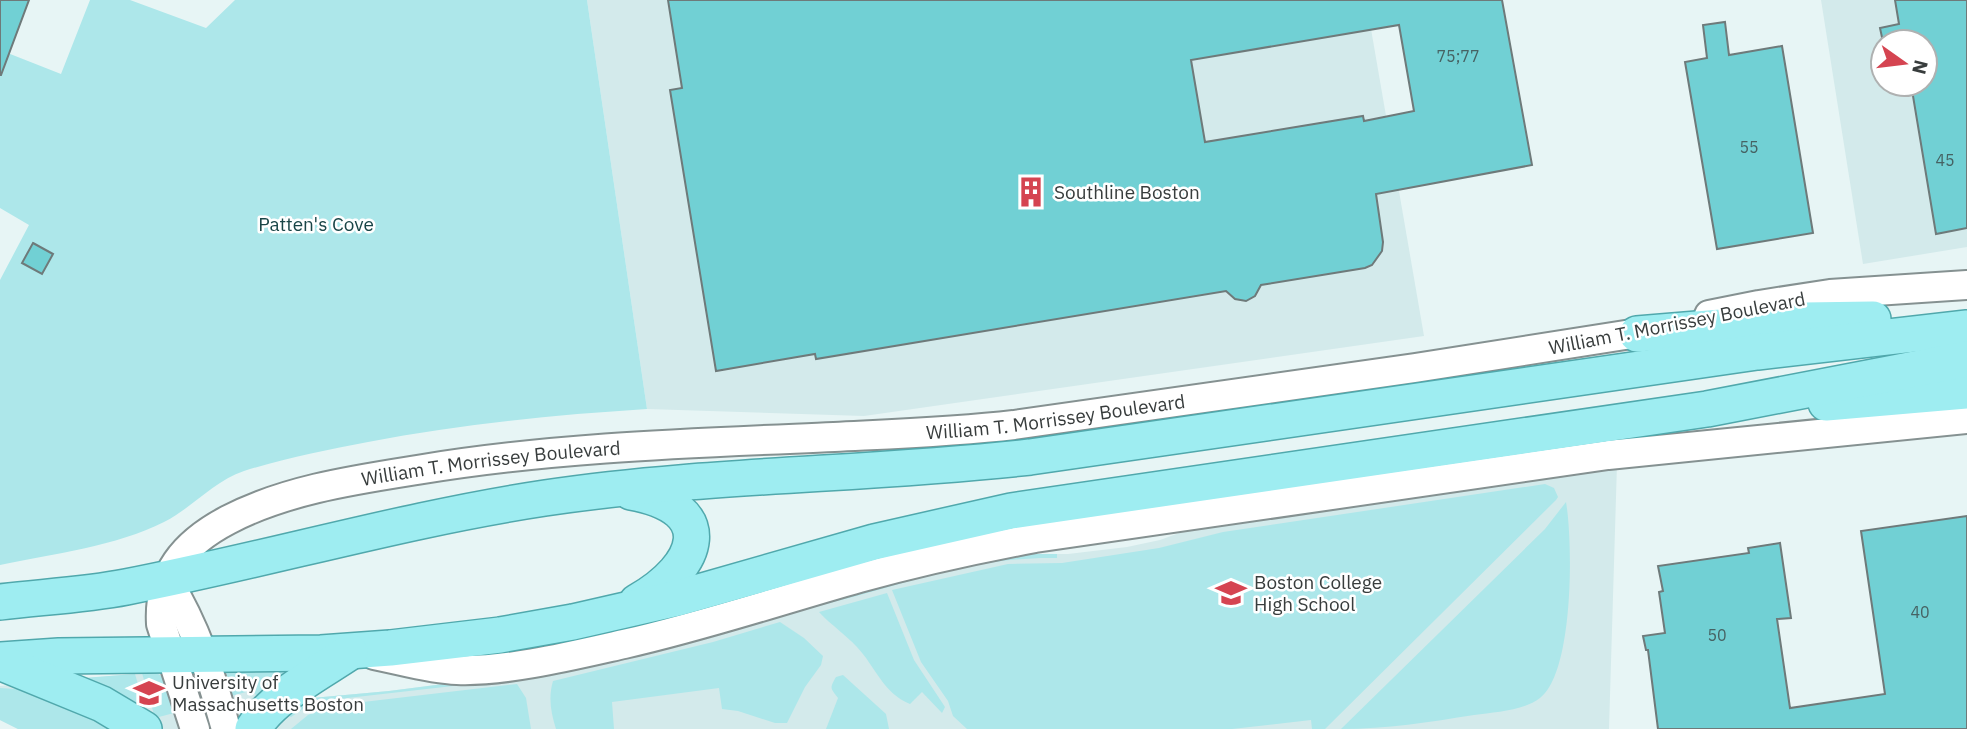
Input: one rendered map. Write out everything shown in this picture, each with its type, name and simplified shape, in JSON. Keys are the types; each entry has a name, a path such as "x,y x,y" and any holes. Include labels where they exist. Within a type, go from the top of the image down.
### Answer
{"main road":[{"path":"1637,334 1857,318 1967,326"},
{"name":"William T. Morrissey Boulevard","path":"6,601 104,591 506,505 608,489 715,478 961,464 1030,457 1757,352 1967,326"},
{"path":"0,661 60,656 350,652 488,636 608,615 738,582 896,536 988,515 1082,499 1707,409 1967,359"},
{"path":"1707,409 1849,402 1967,391"},
{"path":"608,489 640,494 673,505 688,521 691,536 689,552 678,571 652,592 608,615"},
{"path":"253,729 277,702 350,652"},
{"path":"0,661 102,704 144,729"}],"street":[{"name":"William T. Morrissey Boulevard","path":"166,578 181,557 200,539 249,511 334,485 442,465 557,451 994,428 1637,334 1759,304 1830,294 1967,285"},
{"path":"350,652 443,669 498,667 578,654 649,638 894,569 1035,538 1608,455 1967,419"},
{"path":"166,578 191,622 205,655 226,729"},
{"path":"166,578 160,608 161,624 195,729"}],"shaded area":[{"name":"Southline Boston","path":"587,0 1366,0 1424,336 864,416 647,409"},
{"path":"1821,0 1967,0 1967,247 1863,264"},
{"name":"Boston College High School","path":"1617,464 1609,729 18,729 0,720 0,686 144,673 286,670 302,701 490,678 876,585 1021,554 1068,554 1127,547 1160,540 1190,529"}],"green space":[{"name":"Patten's Cove","path":"90,0 130,0 206,28 235,0 587,0 647,409 472,425 290,458 233,475 174,516 146,530 84,548 0,565 0,280 29,225 0,208 0,50 61,74"},
{"path":"1545,484 1554,488 1558,497 1556,500 1325,729 1312,729 1311,720 1232,729 967,729 953,716 948,701 921,662 892,590 1008,564 1062,563 1159,548 1223,532"},
{"path":"1566,502 1570,575 1565,636 1551,684 1540,698 1525,706 1500,712 1408,725 1341,729 1545,529"},
{"path":"1021,554 1057,554 1057,558 965,567 818,606 820,601 876,585"},
{"path":"887,593 914,660 945,707 942,713 922,692 910,704 893,693 857,647 819,612"},
{"path":"780,622 804,638 823,656 821,665 805,687 787,723 775,723 738,711 722,709 719,688 612,702 614,729 556,729 551,705 553,681 713,642"},
{"path":"228,670 289,672 266,701 250,691 227,697 224,674"},
{"path":"142,673 162,676 174,713 155,718"},
{"path":"135,674 148,718 83,678"},
{"path":"843,675 886,714 889,729 826,729 838,698 832,690 832,684 836,677"},
{"path":"490,678 488,682 330,700 306,707 291,717 283,712 312,698"},
{"path":"517,684 526,698 531,729 291,729 308,715 329,706"},
{"path":"0,688 32,690 133,729 18,729 0,720"}],"building":[{"path":"0,0 29,0 1,75 0,75"},
{"name":"Southline Boston","path":"668,0 1502,0 1532,165 1376,194 1383,242 1382,251 1372,265 1261,285 1255,296 1246,301 1235,299 1226,291 816,359 815,354 716,371 670,90 682,88","holes":["1399,25 1414,111 1364,121 1363,116 1205,142 1191,60"]},
{"path":"1895,0 1967,0 1967,228 1936,234 1913,98 1939,98 1939,28 1880,28 1899,24"},
{"path":"1725,22 1729,55 1782,46 1813,233 1717,249 1685,62 1707,58 1703,25"},
{"path":"33,243 53,254 42,274 22,263"},
{"path":"1967,516 1967,729 1658,729 1648,650 1643,636 1665,633 1659,592 1663,591 1658,566 1749,553 1748,548 1780,543 1791,618 1777,619 1790,708 1885,694 1861,531"}],"place":[{"name":"Southline Boston","path":"1031,192"},
{"name":"Boston College High School","path":"1231,593"},
{"name":"University of Massachusetts Boston","path":"149,693"}]}
